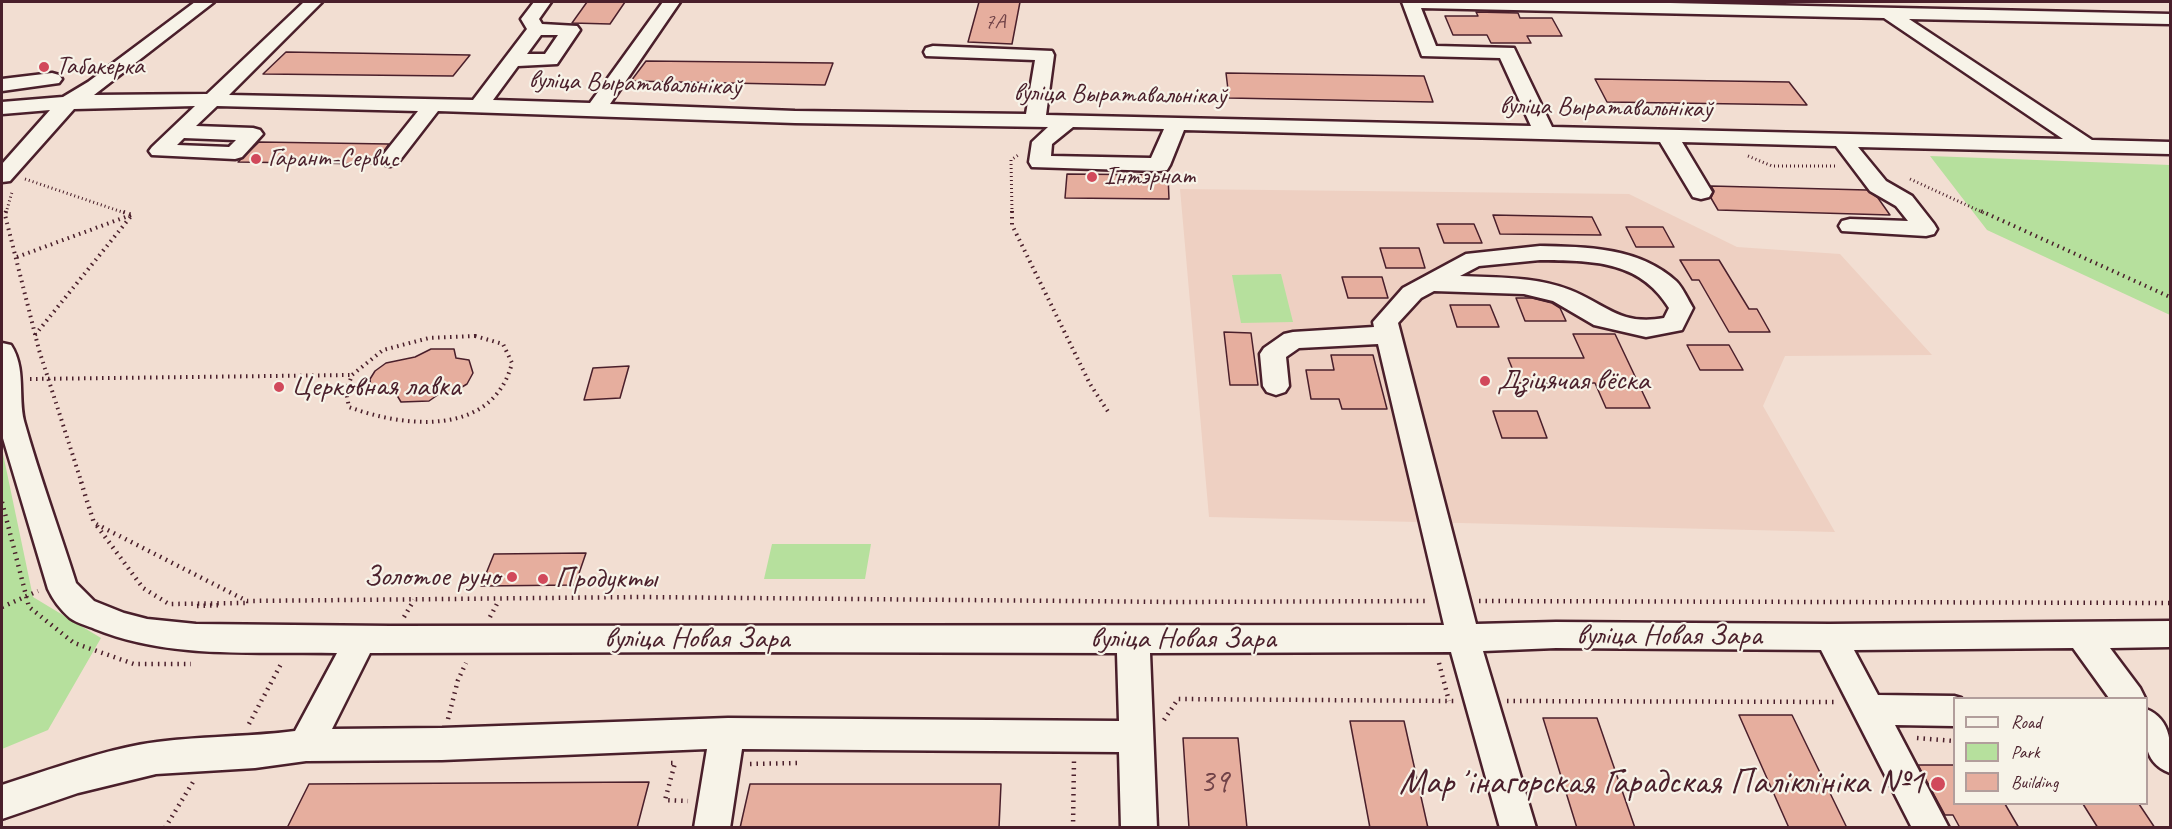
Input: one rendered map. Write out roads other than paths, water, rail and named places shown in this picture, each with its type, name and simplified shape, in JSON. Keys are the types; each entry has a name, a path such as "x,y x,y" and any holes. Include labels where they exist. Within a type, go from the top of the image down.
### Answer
{"street":[{"path":"10,177 33,140 69,102 95,86 205,2"},
{"path":"179,132 314,2"},
{"path":"537,28 531,19 543,2"},
{"path":"596,109 672,2"},
{"path":"1545,134 1507,52 1429,52 1410,2 2170,19"},
{"path":"1871,2 2087,146"},
{"path":"478,107 537,28"},
{"path":"512,60 550,60 571,30 537,28"},
{"path":"933,52 1045,55 1035,120"},
{"path":"2,85 52,79"},
{"name":"вуліца Выратавальнікаў","path":"2,108 69,102 210,100 596,109 795,117 1035,120 2170,148"},
{"path":"390,160 432,106"},
{"path":"1068,121 1042,142 1040,162 1159,165 1176,124"},
{"path":"1668,137 1701,192"},
{"path":"2,144 33,140"},
{"path":"1843,141 1878,186 1904,201 1926,229 1850,226"},
{"path":"1430,283 1524,286 1561,295 1603,319 1646,329 1673,324 1681,308 1668,287 1638,267 1598,255 1540,253 1474,259 1430,283 1412,293 1385,322 1453,601 1518,828"},
{"path":"1276,386 1273,354 1293,340 1388,335"},
{"name":"вуліца Новая Зара","path":"2,351 9,382 10,418 63,589 83,610 120,625 147,632 196,637 477,640 1464,639 1556,635 1830,637 2170,634"},
{"path":"2082,635 2127,697"},
{"path":"1830,637 1931,828"},
{"path":"306,745 361,638"},
{"path":"1133,640 1138,828"},
{"path":"1869,710 1953,711"},
{"path":"2148,727 2170,757"},
{"path":"2,802 78,777 156,758 255,752 306,745 442,744 724,749 1136,737"},
{"path":"712,828 718,802 724,749"}],"place":[{"name":"Табакерка","path":"44,67"},
{"name":"Гарант-Сервис","path":"256,159"},
{"name":"Інтэрнат","path":"1092,177"},
{"name":"Дзіцячая вёска","path":"1485,381"},
{"name":"Церковная лавка","path":"279,387"},
{"name":"Золотое руно","path":"512,577"},
{"name":"Продукты","path":"543,579"},
{"name":"Марʼінагорская Гарадская Паліклініка №1","path":"1938,784"}]}
